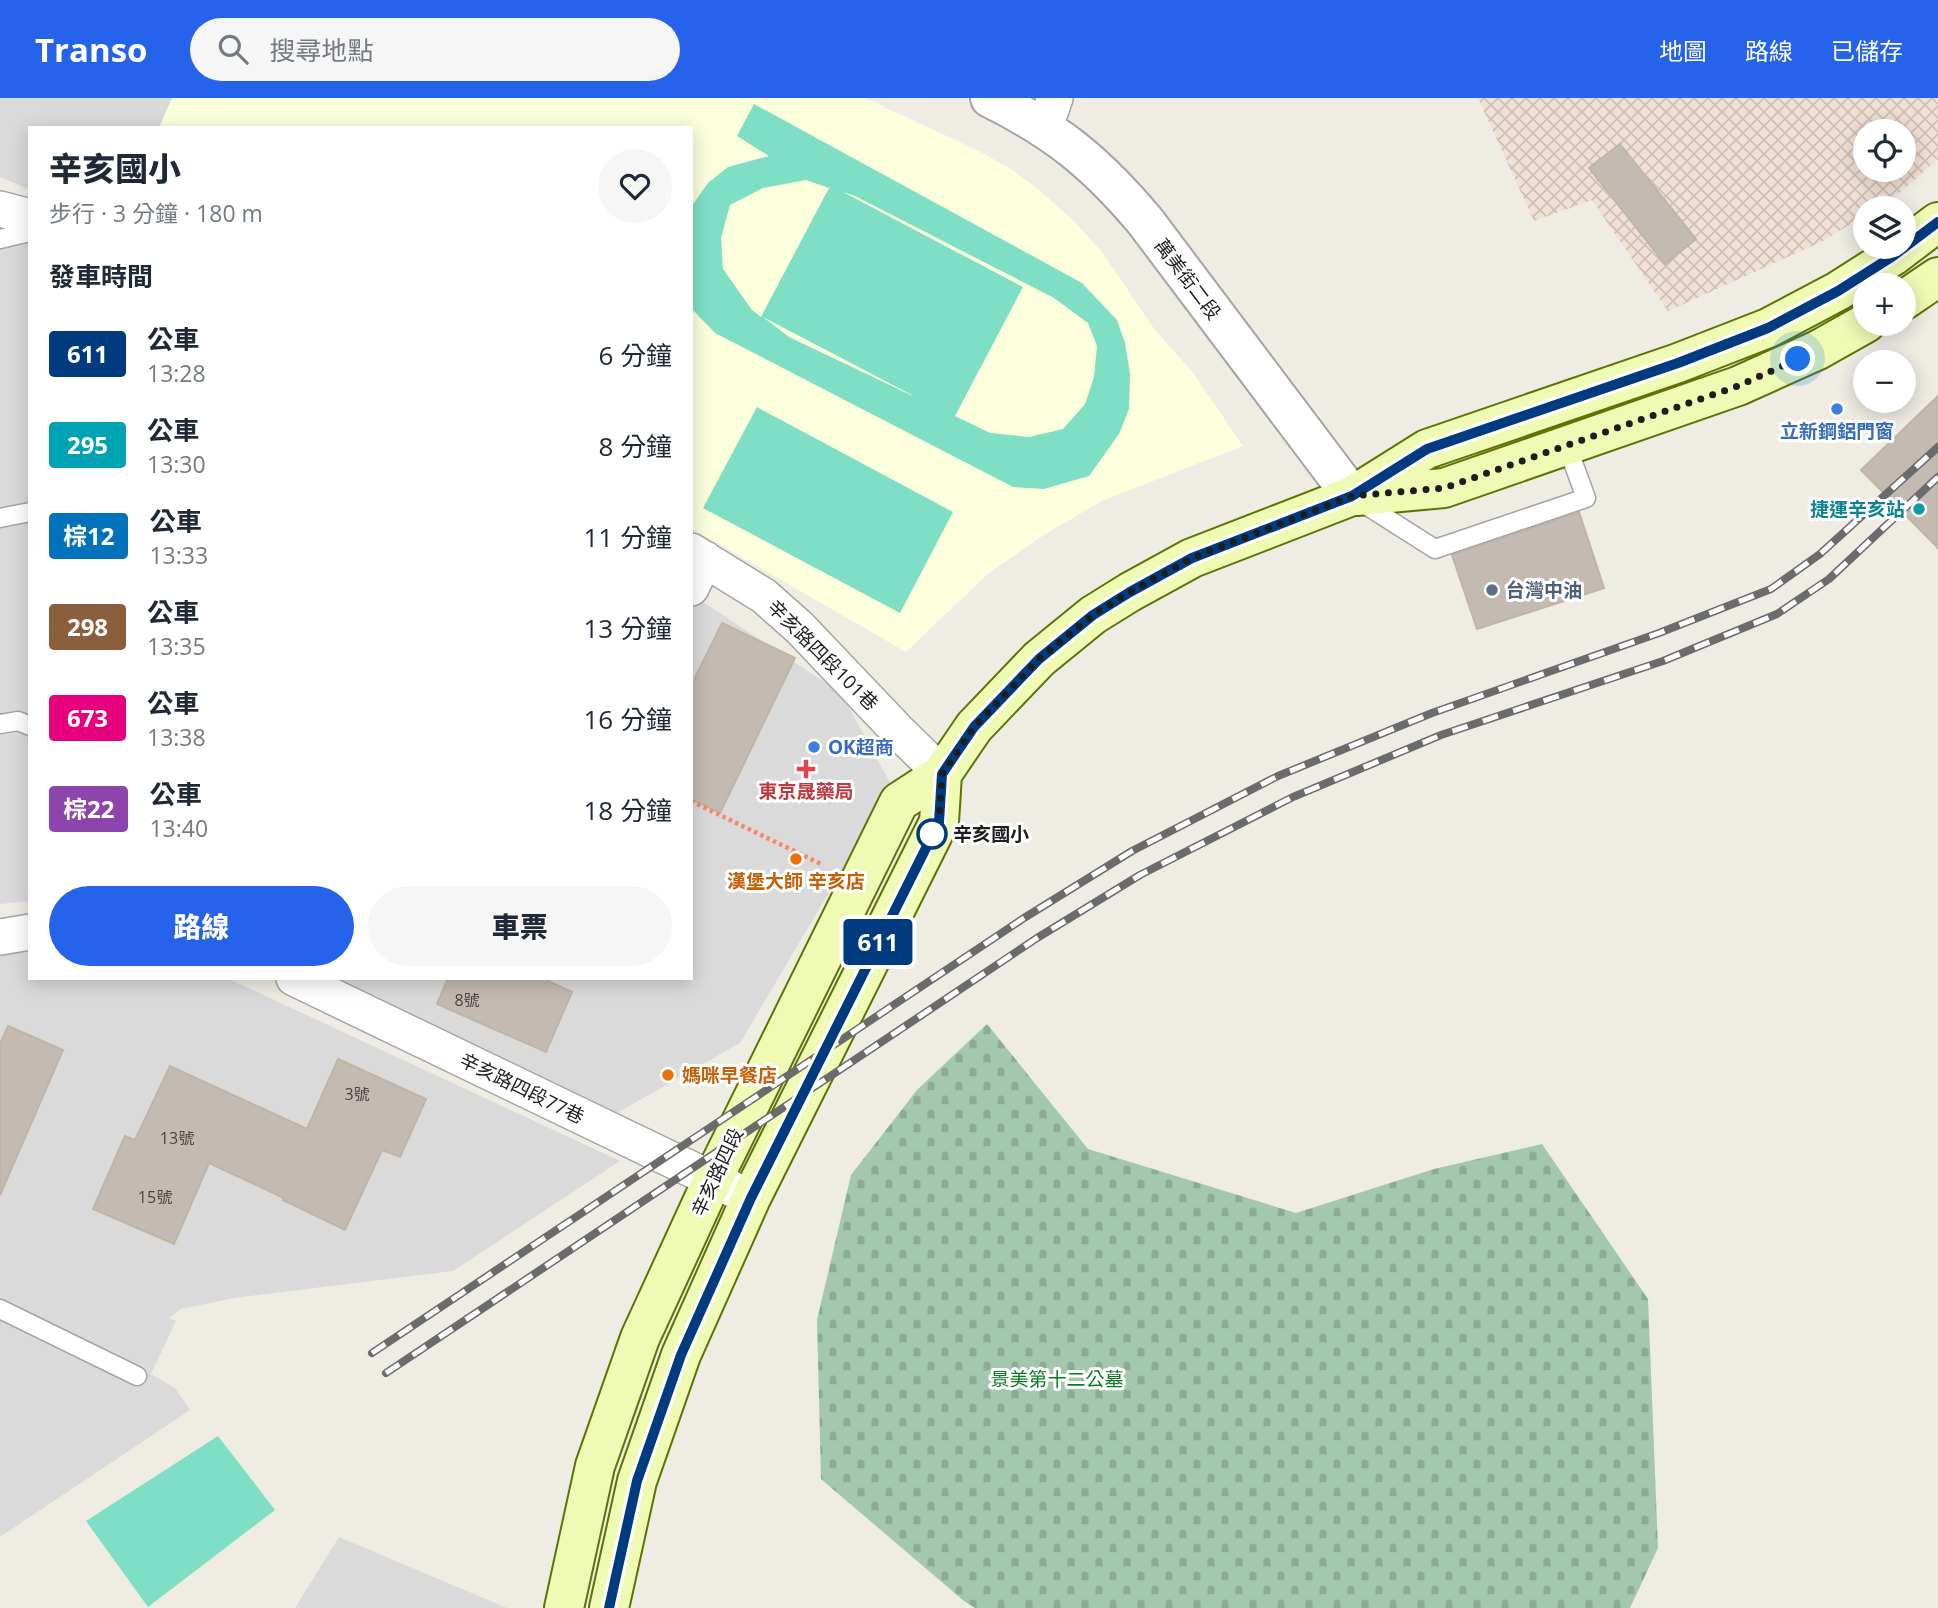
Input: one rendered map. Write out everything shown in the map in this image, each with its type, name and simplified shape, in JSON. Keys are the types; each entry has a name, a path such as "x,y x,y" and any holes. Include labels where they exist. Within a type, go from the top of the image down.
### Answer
{"main road":[{"name":"辛亥路四段","path":"564,1608 595,1466 640,1338 713,1179 899,802 942,774 974,727 1039,659 1093,615 1192,558 1352,496 1427,449 1678,363 1768,328 1838,291 1893,256 1938,222"},
{"path":"1916,292 1938,277"},
{"name":"辛亥路四段","path":"1352,496 1444,488 1738,386 1818,350 1853,330"},
{"path":"610,1608 637,1481 681,1355 751,1198 939,822 942,774"}],"street":[{"name":"萬美街二段","path":"990,98 1050,113 1084,156 1138,213 1352,496"},
{"path":"0,209 28,216"},
{"name":"辛亥路四段101巷","path":"696,566 764,596 800,628 942,774"},
{"path":"0,937 28,932"},
{"name":"辛亥路四段77巷","path":"298,980 751,1198"}],"lane":[{"path":"0,239 28,232"},
{"path":"1352,496 1435,549 1586,498 1567,446"},
{"path":"0,518 28,512"},
{"path":"0,724 18,721 28,725"},
{"path":"0,1309 137,1376"}],"path":[{"path":"693,802 826,866"}],"shaded area":[{"path":"0,98 172,98 160,126 28,126 28,189 0,177"},
{"path":"172,98 865,98 1006,166 1037,188 1074,221 1102,252 1155,330 1191,370 1243,446 1102,501 1044,535 989,573 906,652 693,529 693,126 160,126"},
{"path":"1478,98 1938,98 1938,159 1916,178 1916,119 1853,119 1853,182 1912,182 1896,196 1853,196 1853,222 1823,241 1668,311 1592,200 1534,221"},
{"path":"0,222 28,238 28,901 0,904"},
{"path":"693,595 841,693 892,786 740,1043 617,1113 342,980 693,980"},
{"path":"28,950 28,980 231,980 620,1161 453,1271 234,1298 181,1309 169,1318 176,1321 151,1374 175,1388 190,1410 0,1537 0,956"},
{"path":"339,1537 507,1608 295,1608"}],"green space":[{"path":"754,104 1082,283 1117,320 1125,343 1130,374 1129,409 1119,434 1089,476 1044,489 1013,487 715,333 693,310 693,204 708,183 728,167 769,156 737,136","holes":["806,180 829,188 761,317 752,310 723,269 721,238 730,205 763,188","843,192 1054,298 1088,323 1097,346 1094,377 1085,404 1063,429 1029,437 990,433 955,416 1023,287","763,317 913,396 789,337"]},
{"path":"757,407 953,512 900,613 703,508"},
{"name":"景美第十二公墓","path":"987,1024 1088,1149 1296,1213 1434,1169 1542,1144 1648,1299 1658,1548 1630,1608 975,1608 821,1479 817,1320 851,1175 917,1090"},
{"path":"218,1436 275,1510 148,1607 86,1521"}],"building":[{"path":"1620,144 1696,239 1665,264 1589,168"},
{"name":"捷運辛亥站","path":"1938,396 1938,548 1861,470"},
{"path":"1579,512 1604,588 1477,629 1452,555"},
{"path":"722,623 795,658 720,813 693,800 693,682"},
{"path":"447,980 546,980 572,992 546,1052 437,1004"},
{"path":"8,1026 63,1050 0,1195 0,1044"},
{"path":"338,1059 426,1099 400,1157 382,1150 345,1230 209,1163 174,1244 93,1209 125,1136 135,1140 170,1066 307,1129"}],"railway":[{"path":"372,1353 1024,918 1132,851 1278,776 1432,713 1659,633 1771,589 1820,554 1938,447"},
{"path":"386,1373 1037,938 1140,875 1293,797 1441,735 1663,661 1777,614 1829,579 1938,477"}],"bus line":[{"name":"611","path":"609,1608 637,1481 681,1355 751,1198 939,822 942,774 974,727 993,706 1039,659 1093,615 1192,558 1352,496 1427,449 1678,363 1768,328 1838,291 1893,256 1938,222"}],"place":[{"name":"立新鋼鋁門窗","path":"1837,409"},
{"name":"捷運辛亥站","path":"1919,509"},
{"name":"台灣中油","path":"1492,590"},
{"name":"OK超商","path":"814,747"},
{"name":"東京晟藥局","path":"806,769"},
{"name":"辛亥國小","path":"932,834"},
{"name":"漢堡大師 辛亥店","path":"796,859"},
{"name":"媽咪早餐店","path":"668,1075"}],"route":[{"path":"932,834 926,845 939,822 942,774 974,727 1039,659 1093,615 1130,592 1192,558 1352,496 1444,488 1738,386 1798,359"}]}
